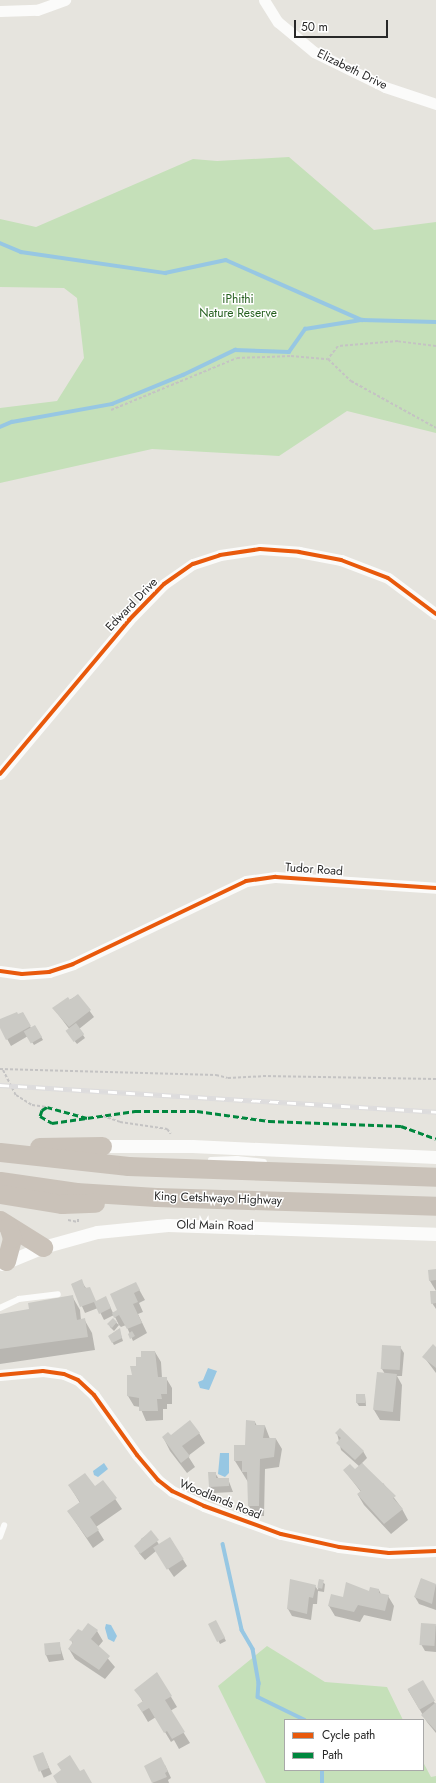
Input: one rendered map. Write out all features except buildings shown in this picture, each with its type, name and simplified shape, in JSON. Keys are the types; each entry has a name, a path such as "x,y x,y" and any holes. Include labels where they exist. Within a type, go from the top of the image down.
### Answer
{"highway":[{"path":"0,1149 102,1146"},
{"path":"0,1152 62,1160 178,1168 436,1178"},
{"name":"King Cetshwayo Highway","path":"0,1180 76,1192 138,1196 436,1206"},
{"path":"0,1194 62,1204 113,1202 138,1196"},
{"path":"4,1223 43,1247"},
{"path":"3,1263 12,1238 4,1223"}],"street":[{"path":"0,12 37,10 65,0"},
{"name":"Elizabeth Drive","path":"264,0 278,22 314,52 385,86 436,104"},
{"name":"Edward Drive","path":"0,774 129,620 164,584 193,564 220,555 260,549 299,552 341,560 388,578 436,614"},
{"name":"Tudor Road","path":"0,971 22,974 48,972 73,964 246,881 276,877 436,888"},
{"path":"102,1146 192,1146 436,1157"},
{"name":"Old Main Road","path":"3,1263 43,1247 97,1232 168,1225 436,1234"},
{"name":"Woodlands Road","path":"0,1375 43,1371 64,1374 78,1380 94,1395 148,1468 167,1488 185,1498 266,1530 311,1542 390,1554 436,1551"}],"lane":[{"path":"178,1168 215,1160 237,1159 272,1163"},
{"path":"279,1165 309,1174"},
{"path":"0,1308 18,1299 58,1294"},
{"path":"0,1537 4,1526"}],"path":[{"path":"328,359 338,346 398,341 436,346"},
{"path":"111,410 237,358 291,356 328,359 351,381 436,428"},
{"path":"0,1069 216,1074 228,1078 263,1076 436,1079"},
{"path":"3,1070 16,1095 32,1106 47,1107"},
{"path":"103,1116 120,1122 167,1129 172,1136 166,1136"}],"green space":[{"name":"iPhithi Nature Reserve","path":"289,157 374,230 436,222 436,433 347,411 279,456 152,449 0,483 0,408 57,401 84,358 77,298 64,288 0,287 0,219 36,227 193,159 217,161"},
{"path":"267,1646 325,1682 387,1687 403,1719 284,1719 284,1771 424,1771 424,1764 431,1777 436,1776 436,1783 266,1783 218,1686"}],"water":[{"path":"208,1368 217,1371 209,1390 200,1388 198,1382 203,1380"},
{"path":"220,1453 229,1453 229,1473 225,1477 218,1474"},
{"path":"104,1463 108,1469 98,1477 94,1475 93,1471"},
{"path":"106,1624 111,1625 117,1636 114,1642 108,1639 105,1628"}],"waterway":[{"path":"0,243 21,252 165,273 226,260 362,320 436,322"},
{"path":"0,427 12,422 112,404 183,375 235,350 289,352 305,329 362,320"},
{"path":"223,1544 242,1630 253,1649 259,1683 258,1697 303,1719"},
{"path":"322,1771 322,1783"}],"railway":[{"path":"0,1085 436,1112"}],"marked path":[{"path":"87,1118 47,1107 42,1110 40,1116 52,1123 135,1111 197,1111 269,1121 401,1126 436,1139"}],"cycle path":[{"path":"0,774 129,620 164,584 193,564 220,555 260,549 299,552 341,560 388,578 436,614"},
{"path":"0,971 22,974 49,972 73,964 246,881 276,877 436,888"},
{"path":"0,1375 43,1371 64,1374 78,1380 94,1395 137,1455 158,1480 172,1491 204,1506 281,1534 339,1547 389,1553 436,1551"}]}
